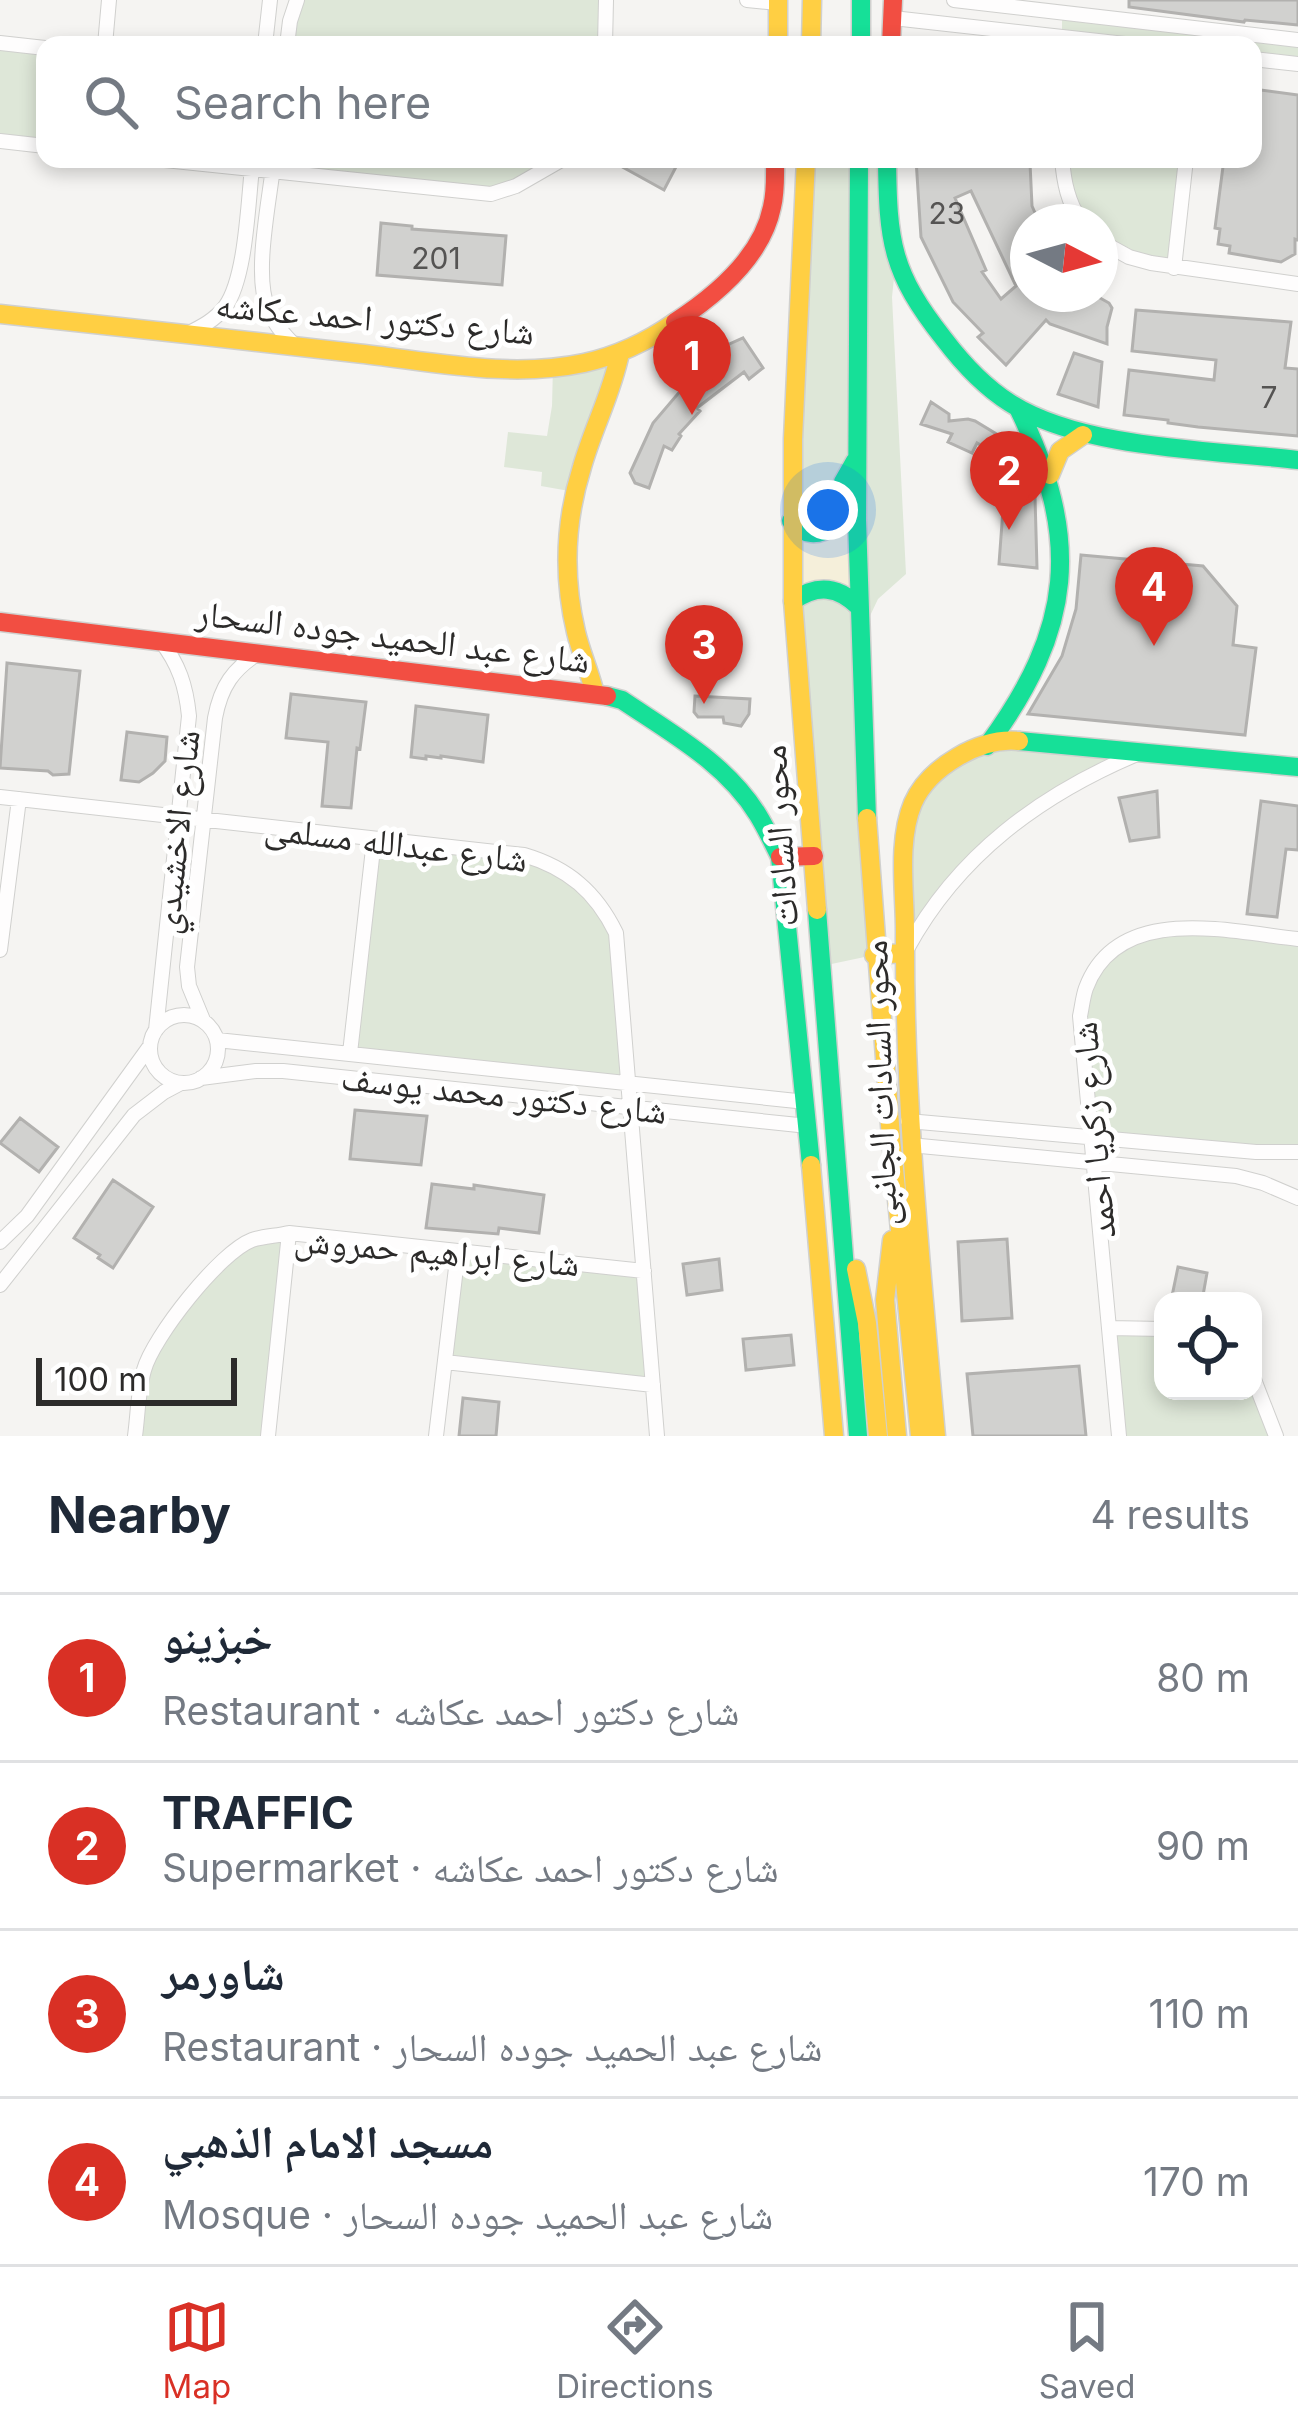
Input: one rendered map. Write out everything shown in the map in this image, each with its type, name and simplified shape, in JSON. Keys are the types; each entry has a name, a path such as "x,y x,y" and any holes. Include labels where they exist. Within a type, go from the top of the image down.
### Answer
{"street":[{"path":"105,36 109,0"},
{"path":"266,36 270,0"},
{"path":"288,36 297,0"},
{"path":"605,36 606,0"},
{"path":"747,0 778,2 778,36"},
{"path":"811,36 812,0"},
{"path":"860,36 861,0"},
{"path":"954,0 1062,6 1298,40"},
{"path":"1061,36 1062,6"},
{"path":"893,9 1035,36"},
{"path":"0,43 36,47"},
{"path":"1262,60 1298,64"},
{"path":"0,141 36,145"},
{"path":"186,334 208,324 237,286 252,168"},
{"path":"273,168 262,287 279,330 296,346"},
{"path":"296,168 491,194 547,168"},
{"name":"شارع دكتور احمد عكاشه","path":"0,314 489,367 578,364 620,353 691,313 730,278 766,228 776,168"},
{"name":"محور السادات","path":"806,168 790,521 793,602 858,1436"},
{"path":"859,168 856,459 874,956 920,1436"},
{"path":"887,168 888,228 896,260 958,359 986,386 1049,424 1082,435 1298,460"},
{"path":"1063,168 1071,204"},
{"path":"1174,268 1185,168"},
{"path":"1118,250 1174,268 1298,284"},
{"path":"595,694 572,613 568,536 578,477 611,394 620,353"},
{"path":"987,746 1032,682 1057,608 1060,530 1050,478 1018,408"},
{"path":"1050,478 1061,448 1082,435"},
{"path":"790,521 812,535 830,529 843,482 856,459"},
{"path":"793,602 806,591 831,588 859,607"},
{"name":"شارع عبد الحميد جوده السحار","path":"0,622 622,700 703,754 732,781 757,813 781,857"},
{"name":"شارع الاخشيدي","path":"156,1030 189,716 182,675 160,640"},
{"name":"شارع الاخشيدي","path":"203,1021 189,986 188,967 219,697 228,678 260,652"},
{"path":"987,746 1008,740 1298,767"},
{"name":"محور السادات الجانبى","path":"936,1436 908,1121 904,953 908,830 911,809 929,780 987,746"},
{"path":"874,956 904,953 939,897 1000,833 1083,778 1142,751"},
{"name":"شارع عبدالله مسلمى","path":"0,797 524,855 580,882 607,914 616,933 657,1436"},
{"path":"0,950 19,799"},
{"path":"350,1053 374,840"},
{"path":"781,857 814,856"},
{"name":"محور السادات الجانبى","path":"781,857 834,1436"},
{"name":"شارع زكريا احمد","path":"1119,1436 1080,1016 1087,986 1102,961 1126,942 1154,931 1184,926 1298,939"},
{"path":"0,1242 41,1199 165,1020 191,1015 212,1029 217,1040 215,1062 201,1078 181,1083 134,1115 0,1285"},
{"name":"شارع دكتور محمد يوسف","path":"217,1040 806,1102"},
{"path":"150,1046 158,1071 181,1083"},
{"name":"شارع دكتور محمد يوسف","path":"201,1078 283,1071 808,1126"},
{"path":"908,1121 1256,1152 1298,1151"},
{"path":"910,1145 1236,1176 1298,1198"},
{"path":"897,1221 885,1300 897,1436"},
{"path":"843,1229 868,1323 878,1436"},
{"path":"268,1436 289,1233"},
{"name":"شارع ابراهيم حمروش","path":"136,1436 142,1373 150,1352 220,1262 250,1241 289,1233 644,1271"},
{"path":"436,1436 458,1251"},
{"path":"1109,1328 1154,1329"},
{"path":"445,1361 653,1385"},
{"path":"1262,1400 1276,1436"}],"green space":[{"path":"297,0 606,0 604,36 289,36"},
{"path":"1062,12 1298,40 1298,64 1262,60 1262,36 1062,36"},
{"path":"0,43 36,47 36,145 0,141"},
{"path":"273,168 547,168 504,192 273,172"},
{"path":"804,168 888,168 896,259 892,297 906,574 878,599 860,637 874,955 822,966 793,601 834,525 805,534 793,439"},
{"path":"1065,168 1185,168 1174,268 1118,248 1118,204 1076,204"},
{"path":"620,353 575,492 541,486 542,472 504,467 508,432 547,436 553,366"},
{"path":"998,742 1142,751 998,835 904,953 907,830 922,788"},
{"path":"374,840 544,861 607,914 629,1085 350,1053"},
{"path":"1154,931 1298,939 1298,1152 1091,1136 1080,1016 1103,961"},
{"path":"289,1233 268,1436 136,1436 142,1373 174,1318 250,1241"},
{"path":"458,1251 644,1271 653,1385 445,1362"},
{"path":"1109,1328 1154,1329 1154,1400 1258,1400 1276,1436 1119,1436"}],"sand":[{"path":"843,482 854,600 799,595 795,527 818,535"}],"building":[{"path":"1129,0 1298,0 1298,25 1129,7"},
{"path":"1262,90 1298,95 1295,254 1281,262 1229,253 1230,246 1218,244 1220,229 1215,228 1223,168 1262,168"},
{"path":"624,168 675,168 664,190"},
{"path":"917,168 1030,168 1032,204 1010,204 1010,273 971,191 955,198 986,270 982,272 1001,299 1010,291 1010,312 1111,312 1107,344 1046,320 1006,365 978,337 983,333 953,302 921,237"},
{"path":"381,223 506,236 502,285 377,275"},
{"path":"1136,310 1291,322 1285,368 1298,369 1298,436 1124,415 1129,370 1214,380 1216,360 1132,351"},
{"path":"743,338 763,368 749,379 744,372 697,408 700,411 679,434 672,450 664,446 649,488 635,483 630,473 653,423 699,369 725,346"},
{"path":"1074,353 1102,362 1098,407 1058,394"},
{"path":"931,402 949,414 949,421 975,421 1023,450 1014,466 977,443 972,453 948,442 952,434 921,424"},
{"path":"1004,496 1035,497 1037,568 999,564"},
{"path":"1081,555 1203,566 1237,606 1233,645 1256,648 1245,735 1028,714 1062,656 1076,609"},
{"path":"7,663 80,671 69,774 0,768"},
{"path":"291,694 366,702 351,808 322,806 328,742 286,738"},
{"path":"695,696 750,699 749,714 741,726 724,723 723,717 698,717"},
{"path":"416,706 488,715 483,762 411,757"},
{"path":"127,732 167,737 165,761 139,782 121,780"},
{"path":"1157,791 1159,837 1130,841 1119,798"},
{"path":"1261,801 1298,806 1298,850 1286,849 1277,917 1247,914"},
{"path":"355,1110 427,1116 421,1165 350,1159"},
{"path":"20,1118 58,1147 39,1172 0,1143"},
{"path":"113,1180 153,1207 113,1268 74,1238"},
{"path":"432,1184 544,1195 539,1233 426,1228"},
{"path":"1007,1239 1012,1318 962,1321 958,1242"},
{"path":"719,1259 722,1290 687,1295 683,1264"},
{"path":"1178,1267 1207,1273 1204,1292 1173,1292"},
{"path":"791,1335 794,1365 746,1370 743,1339"},
{"path":"1079,1366 1086,1436 973,1436 967,1374"},
{"path":"463,1398 499,1402 496,1436 459,1436"}],"traffic: fast":[{"path":"861,0 861,36"},
{"path":"859,168 857,520 867,818"},
{"path":"887,168 892,235 903,274 951,348 1000,396 1040,418 1110,439 1298,460"},
{"path":"987,746 1038,662 1059,582 1052,499 1018,408"},
{"path":"791,521 811,533 834,525 843,482 855,461"},
{"path":"793,601 827,590 859,607"},
{"path":"607,696 622,700 714,764 745,796 780,857 811,1165"},
{"path":"1019,741 1298,767"},
{"path":"817,910 858,1436"}],"traffic: slow":[{"path":"778,0 778,36"},
{"path":"811,36 812,0"},
{"path":"806,168 793,439 793,601 817,910"},
{"path":"0,314 498,369 596,360 675,322"},
{"path":"595,694 572,611 569,528 576,487 620,353"},
{"path":"1050,475 1060,451 1083,435"},
{"path":"936,1436 910,1121 905,833 913,803 943,767 973,749 1019,741"},
{"path":"867,818 920,1436"},
{"path":"874,955 904,953"},
{"path":"811,1165 834,1436"},
{"path":"892,1240 885,1300 897,1436"},
{"path":"856,1269 867,1323 878,1436"}],"traffic: jam":[{"path":"891,36 893,0"},
{"path":"675,322 721,287 747,259 767,225 775,168"},
{"path":"0,622 607,696"},
{"path":"780,857 814,856"}],"place":[{"name":"خبزينو","path":"692,415"},
{"name":"TRAFFIC","path":"1009,530"},
{"name":"مسجد الامام الذهبي","path":"1154,646"},
{"name":"شاورمر","path":"704,704"}]}
